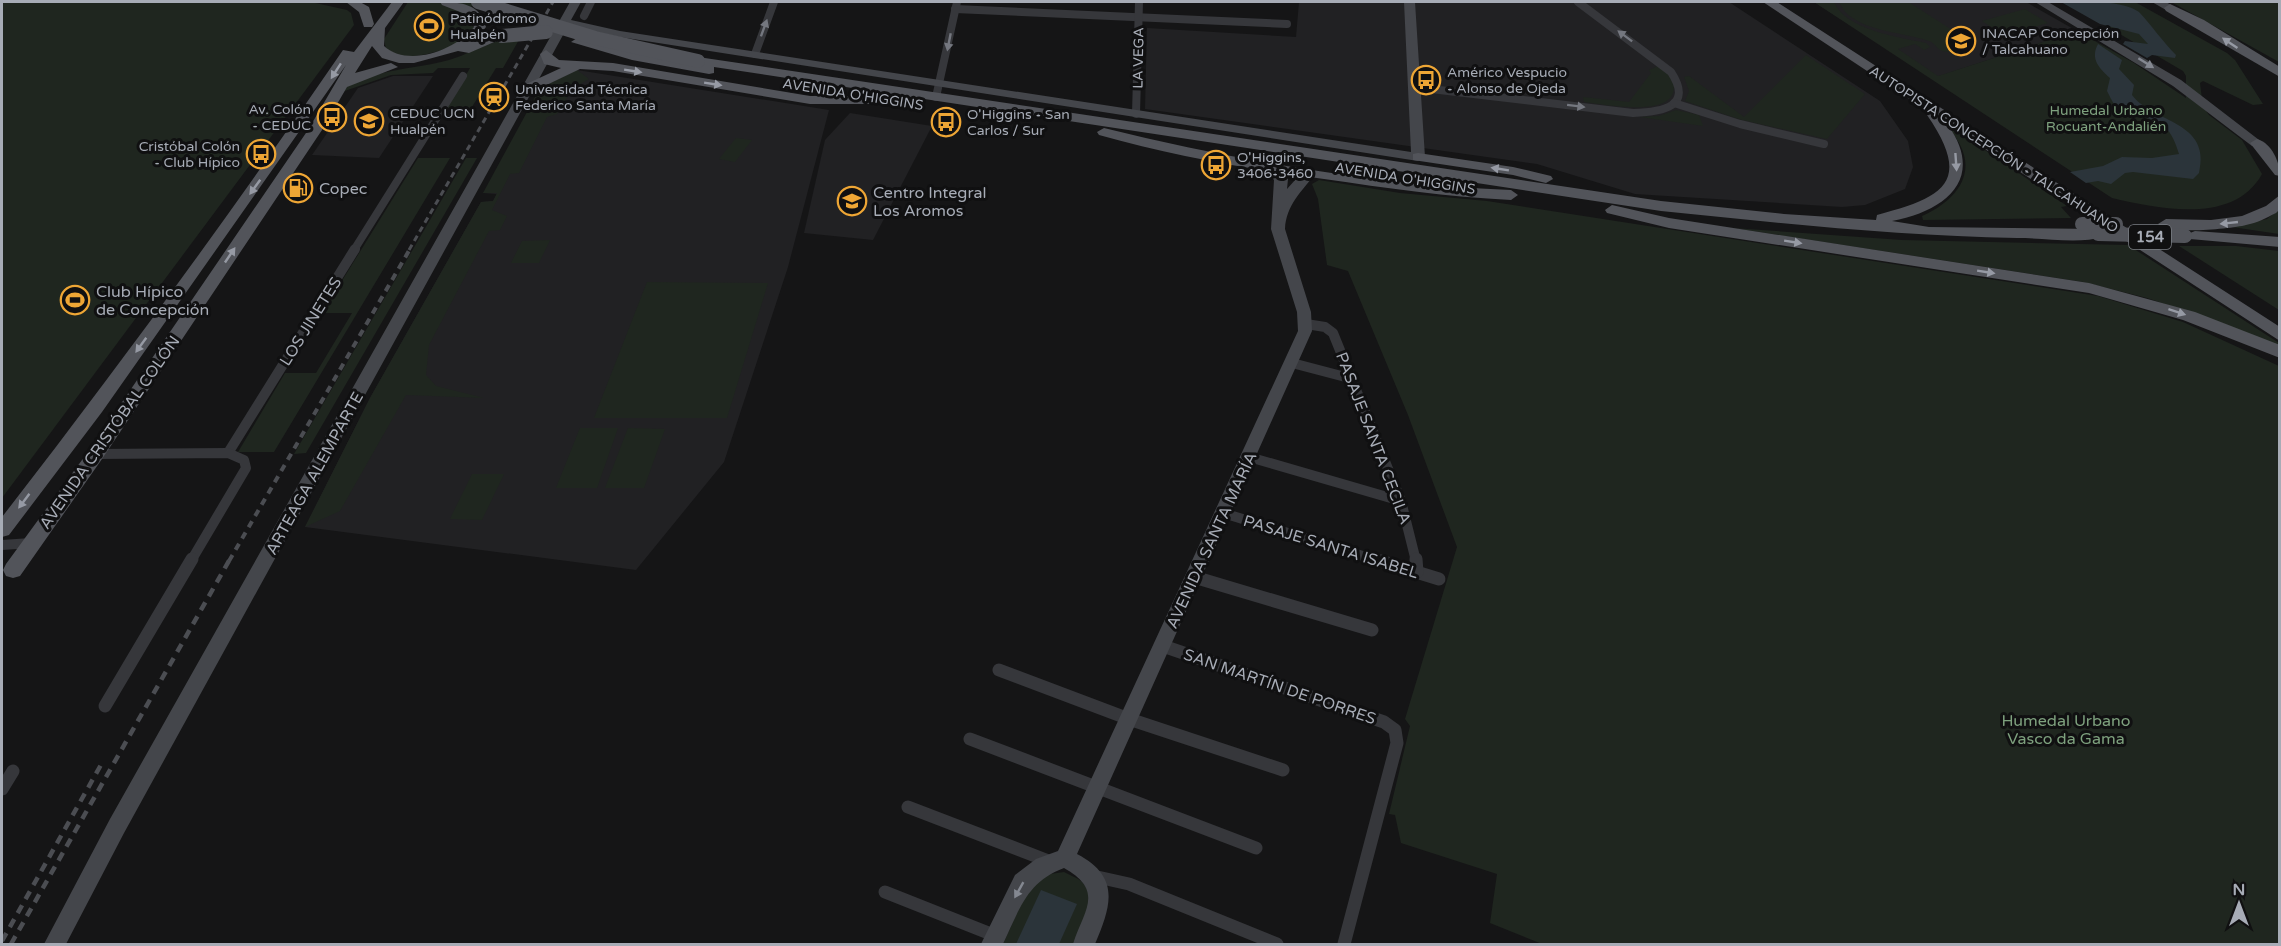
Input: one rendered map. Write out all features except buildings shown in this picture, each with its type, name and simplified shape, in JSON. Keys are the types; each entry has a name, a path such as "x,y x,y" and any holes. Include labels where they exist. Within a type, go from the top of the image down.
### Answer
{"main road":[{"path":"352,2 365,10 366,36 371,62 391,67"},
{"name":"AVENIDA CRISTÓBAL COLÓN","path":"11,565 32,543 96,454 315,130 343,84 384,2"},
{"name":"AVENIDA CRISTÓBAL COLÓN","path":"2,530 102,399 366,36 398,2"},
{"name":"AVENIDA O'HIGGINS","path":"446,2 611,51 936,97 1629,201 1739,215 1897,226 1929,232"},
{"name":"AVENIDA O'HIGGINS","path":"478,2 595,38 697,64 890,100 1612,210 1840,232 1901,235 1929,232 2098,234 2241,237 2280,242"},
{"name":"AUTOPISTA CONCEPCIÓN - TALCAHUANO","path":"1769,2 2280,335"},
{"name":"AUTOPISTA CONCEPCIÓN - TALCAHUANO","path":"1785,2 2280,321"},
{"path":"366,36 377,41 380,51 391,58 406,60 430,57 472,38 480,27 477,17 463,6"},
{"path":"2170,8 2200,23 2280,73"},
{"path":"343,84 358,76 391,67 432,63 502,36 546,32"},
{"path":"546,54 554,63 613,67 810,100 890,100"},
{"path":"527,89 551,76 585,66"},
{"path":"1830,222 1896,216 1917,211 1942,197 1953,184 1958,168 1952,143 1935,116 1915,97"},
{"path":"1104,132 1165,149 1272,168 1434,190 1511,195"},
{"path":"2257,144 2280,172"},
{"path":"1418,157 1523,173 1629,201"},
{"path":"2030,233 2050,227 2082,224 2243,221 2265,214 2280,199"},
{"path":"1612,210 1669,223 2089,288 2189,316 2280,352"}],"street":[{"name":"ARTEAGA ALEMPARTE","path":"55,945 117,826 575,2"},
{"path":"584,16 591,2"},
{"path":"755,54 774,2"},
{"name":"LA VEGA","path":"1136,114 1139,2"},
{"path":"1410,2 1418,157"},
{"path":"1414,87 1633,113 1658,110 1674,103 1680,96 1681,88 1671,72 1578,2"},
{"path":"2041,2 2176,83 2257,144"},
{"path":"2158,2 2170,8"},
{"path":"936,97 941,83 956,5 1287,24"},
{"name":"AVENIDA O'HIGGINS","path":"564,21 580,27 1418,157"},
{"name":"LOS JINETES","path":"228,453 463,76"},
{"path":"1674,103 1745,126 1824,144"},
{"path":"1272,168 1281,179 1279,234 1306,324"},
{"path":"1279,215 1298,182 1309,173"},
{"name":"AVENIDA SANTA MARÍA","path":"1058,860 1098,787 1292,363 1306,324"},
{"name":"PASAJE SANTA CECILA","path":"1306,324 1325,327 1331,331 1353,379 1401,501 1415,548 1418,573"},
{"path":"1292,363 1353,379"},
{"path":"96,454 228,453 244,460 246,468 105,706"},
{"path":"1249,457 1401,501"},
{"name":"PASAJE SANTA ISABEL","path":"1223,513 1439,579"},
{"path":"2,545 32,543"},
{"path":"1194,577 1372,630"},
{"name":"SAN MARTÍN DE PORRES","path":"1163,646 1384,722 1395,730 1397,743 1344,945"},
{"path":"999,670 1129,719 1283,770"},
{"path":"970,739 1256,848"},
{"path":"2,789 13,771"},
{"path":"908,807 1058,860 1093,876 1129,884 1277,945"},
{"path":"885,892 994,940 1022,882 1058,860"},
{"path":"1084,945 1098,908 1099,891 1093,876"}],"shaded area":[{"path":"1299,2 1729,2 1880,101 1908,141 1913,167 1905,189 1865,205 1842,207 1635,194 1537,164 1145,109 1147,28 1296,37"},
{"name":"INACAP Concepción / Talcahuano","path":"1814,2 2026,2 2077,31 1933,78"},
{"path":"2061,2 2102,2 2132,8 2144,17 2176,55 2175,58 2152,55 2147,58 2123,44 2125,41 2148,44 2139,34 2100,24"},
{"path":"2098,44 2122,60 2119,69 2134,85 2132,95 2141,104 2178,125 2197,143 2201,156 2199,173 2193,179 2133,172 2125,173 2111,184 2098,181 2086,183 2070,172 2103,166 2122,157 2152,158 2179,154 2167,129 2159,122 2132,114 2114,104 2107,91 2110,78 2099,67 2095,59"},
{"name":"Universidad Técnica Federico Santa María","path":"577,70 829,110 788,267 724,462 636,570 305,527 370,398 481,202 493,201 497,194 483,193"},
{"name":"CEDUC UCN Hualpén","path":"393,76 433,76 379,158 312,155 358,88"},
{"name":"Centro Integral Los Aromos","path":"850,113 932,126 873,240 804,233 825,140"},
{"path":"1041,890 1077,904 1059,944 1016,944"}],"green space":[{"name":"Club Hípico de Concepción","path":"2,2 311,2 347,10 351,13 354,25 2,498"},
{"path":"408,2 475,2 462,19 468,20 475,29 462,41 443,50 412,56 395,53 386,49 384,39"},
{"name":"Humedal Urbano Rocuant-Andalién","path":"1814,2 1834,2 1840,12 1861,26 1888,35 1926,43 1930,47 1924,50 1915,44 1898,49 1938,76 2077,31 2134,63 2186,98 2186,76 2183,71 2065,2 2135,2 2227,53 2235,60 2263,104 2253,105 2203,81 2200,83 2203,107 2209,115 2242,140 2262,174 2249,190 2233,201 2215,207 2173,209 2112,198"},
{"path":"1839,2 1913,2 1910,3 1974,44 1944,52 1929,41 1866,25 1845,12"},
{"path":"2279,2 2279,62 2173,3"},
{"path":"2025,9 2048,23 2005,36 1982,21"},
{"path":"520,38 503,68 496,68 467,115 443,115 470,68 438,68 433,73 391,75 339,93 361,79 449,60 491,43"},
{"path":"1806,55 1865,94 1827,139 1742,120 1685,101 1689,91 1684,77 1689,76 1744,117"},
{"path":"1658,66 1669,75 1674,84 1671,97 1663,103 1651,106 1621,107 1584,102 1583,97 1629,102 1651,73 1649,70"},
{"path":"577,70 589,79 573,88 557,114 547,117 519,173 510,174 492,210 507,216 500,230 489,231 429,345 426,375 436,386 484,398 406,395 340,511 305,527 370,398 481,202 493,201 497,193 483,193 540,88"},
{"path":"1676,110 1699,115 1703,126 1640,117 1659,116"},
{"path":"1948,125 2067,206 2061,207 2071,218 1923,220 1922,216 1940,206 1955,193 1964,175 1963,151"},
{"path":"736,138 752,140 735,162 719,159"},
{"path":"418,158 450,158 274,452 238,452 285,373 316,373 352,313 322,313"},
{"path":"466,158 477,158 306,453 294,454"},
{"name":"Humedal Urbano Vasco da Gama","path":"1319,180 1400,193 1487,201 2098,296 2183,322 2279,366 2279,944 1542,944 1490,923 1497,874 1401,843 1395,815 1389,814 1410,726 1405,719 1457,547 1408,415 1348,271 1327,265 1318,199 1312,184"},
{"path":"2279,209 2279,234 2232,227 2267,219"},
{"path":"1733,228 1902,240 2128,245 2279,343 2279,347 2222,323 2147,298 2083,282"},
{"path":"550,240 539,263 511,263 522,241"},
{"path":"2179,246 2236,246 2279,251 2279,310"},
{"path":"647,282 768,283 727,418 594,418"},
{"path":"580,428 618,428 597,488 556,488"},
{"path":"628,428 665,429 644,488 605,488"},
{"path":"472,474 504,474 482,520 450,519"},
{"path":"1064,872 1081,881 1089,895 1087,912 1075,944 1003,944 1026,893 1043,875"}],"railway":[{"path":"409,250 553,2"},
{"path":"229,561 410,249"},
{"path":"11,944 230,559"},
{"path":"2,941 102,763"}],"place":[{"name":"Patinódromo Hualpén","path":"429,26"},
{"name":"INACAP Concepción / Talcahuano","path":"1961,41"},
{"name":"Américo Vespucio - Alonso de Ojeda","path":"1426,80"},
{"name":"Universidad Técnica Federico Santa María","path":"494,97"},
{"name":"Av. Colón - CEDUC","path":"332,117"},
{"name":"CEDUC UCN Hualpén","path":"369,121"},
{"name":"O'Higgins - San Carlos / Sur","path":"946,122"},
{"name":"Cristóbal Colón - Club Hípico","path":"261,154"},
{"name":"O'Higgins, 3406-3460","path":"1216,165"},
{"name":"Copec","path":"298,188"},
{"name":"Centro Integral Los Aromos","path":"852,201"},
{"name":"Club Hípico de Concepción","path":"75,300"}]}
